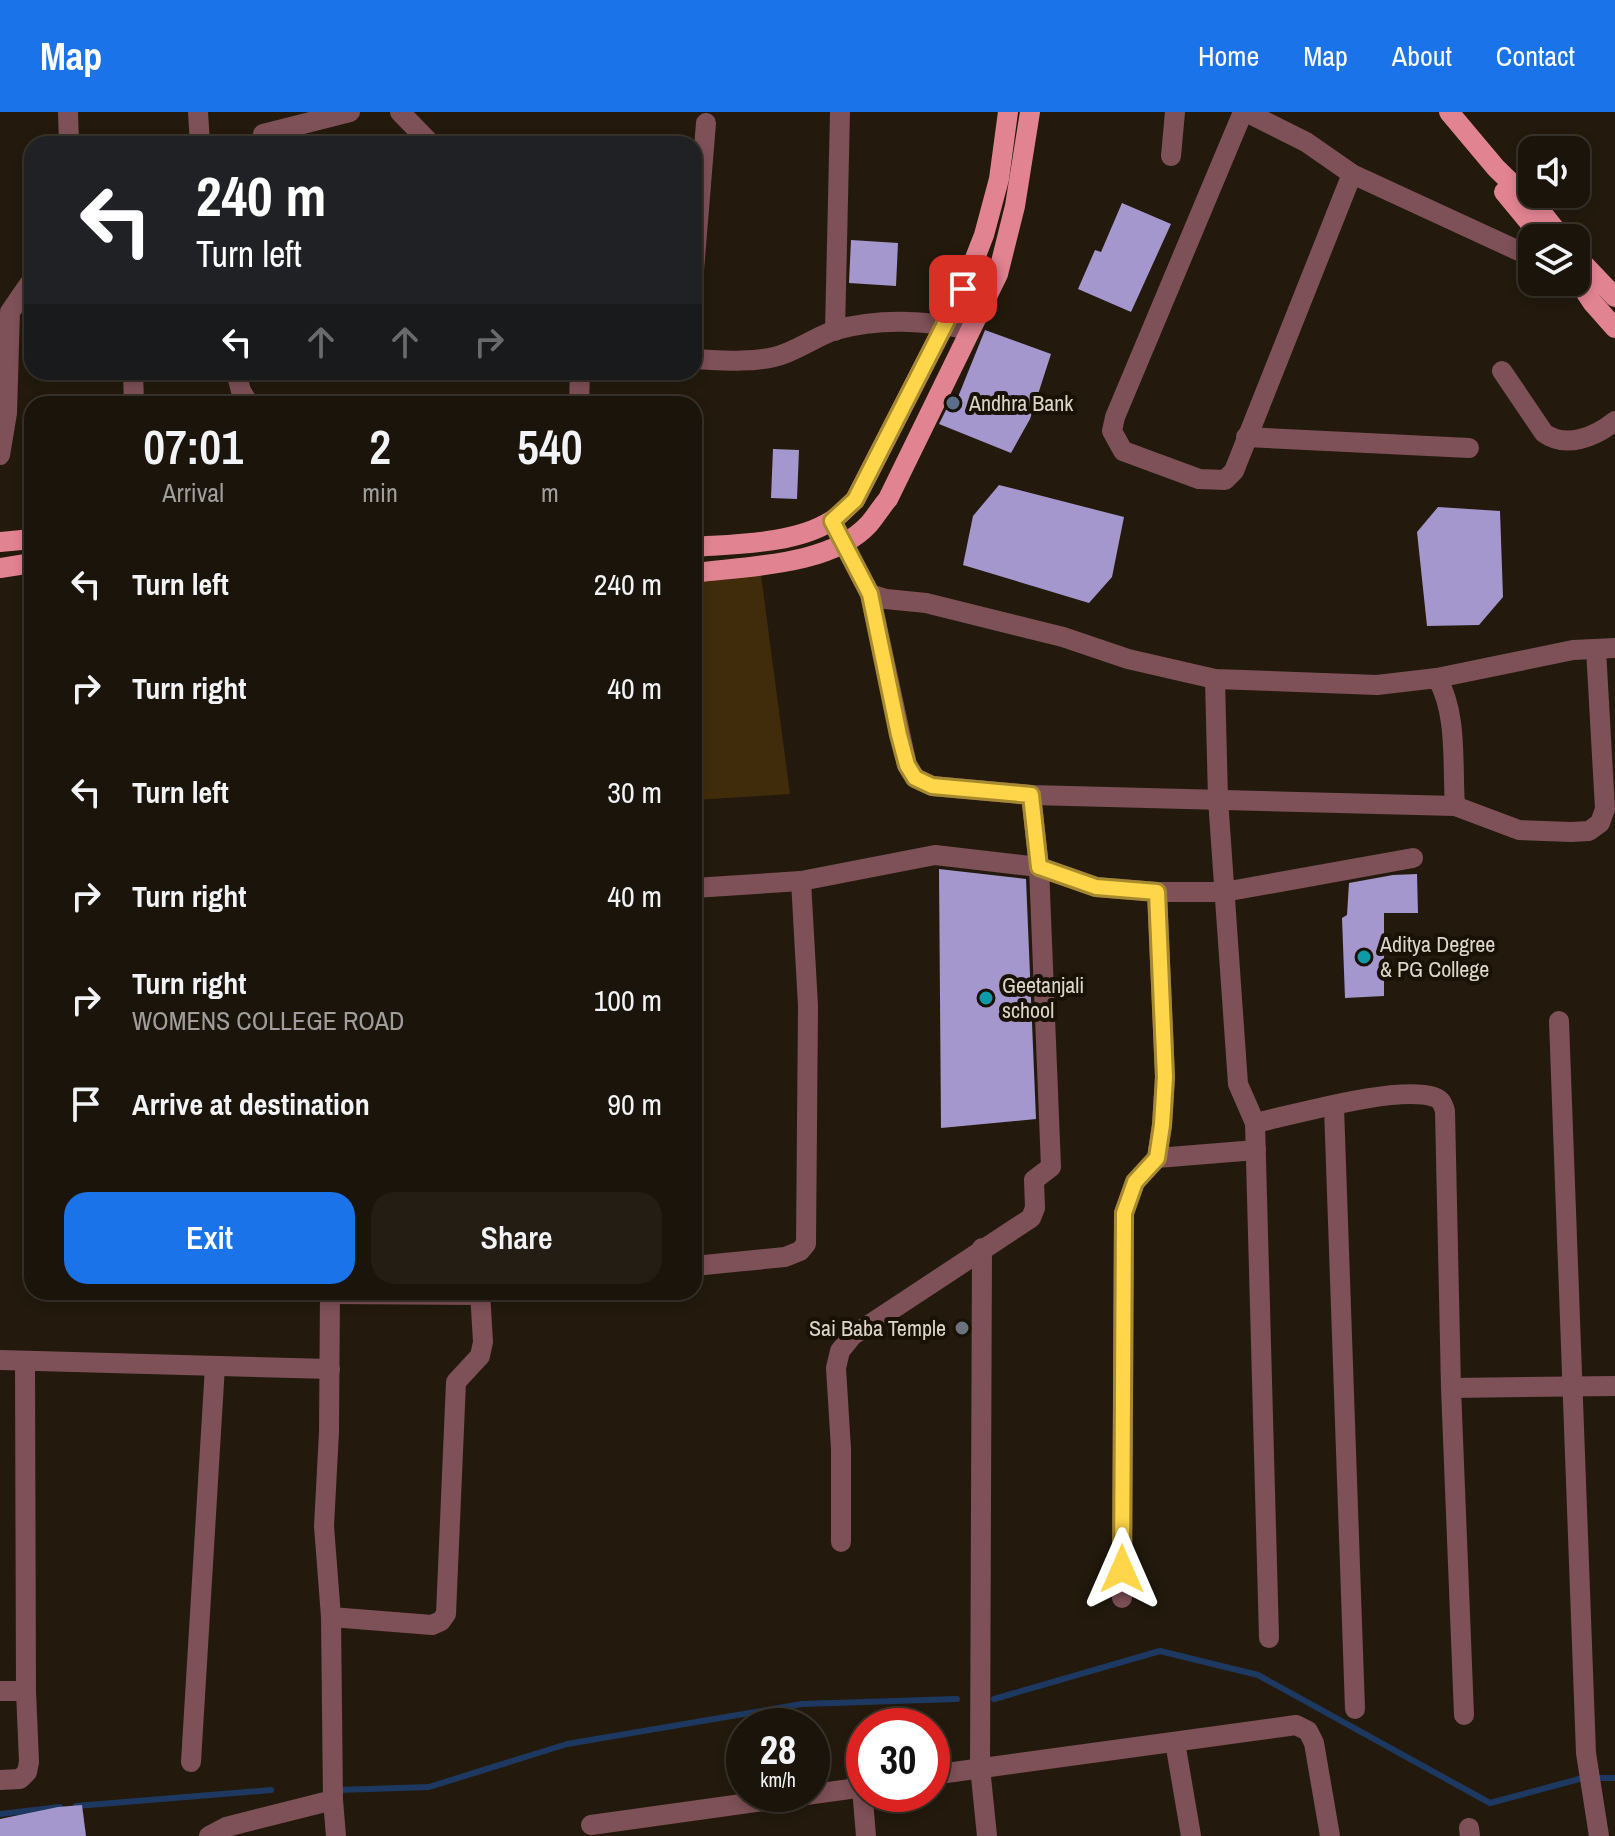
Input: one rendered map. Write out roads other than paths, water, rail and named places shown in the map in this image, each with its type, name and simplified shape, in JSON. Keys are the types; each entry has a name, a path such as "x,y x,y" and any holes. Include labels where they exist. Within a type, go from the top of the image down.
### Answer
{"main road":[{"path":"702,546 765,541 807,531 832,521 855,500 963,289 984,235 999,179 1008,112"},
{"path":"702,572 793,560 826,551 844,543 868,525 888,499 998,274 1008,241 1030,112"},
{"path":"1433,112 1530,224"},
{"path":"1449,112 1496,168 1551,224"},
{"path":"1590,270 1613,293"},
{"path":"1588,296 1615,328"},
{"path":"0,542 24,540"},
{"path":"0,568 24,564"}],"street":[{"path":"68,112 69,136"},
{"path":"198,112 200,136"},
{"path":"263,134 350,112"},
{"path":"400,112 423,136"},
{"path":"835,331 840,112"},
{"path":"1171,156 1175,112"},
{"path":"1352,174 1234,471 1225,480 1199,479 1123,451 1112,431 1115,417 1245,112 1306,142 1352,174 1518,251"},
{"path":"702,154 706,123"},
{"path":"1590,284 1613,293"},
{"path":"0,455 7,413 5,306 24,288"},
{"path":"702,359 771,358 835,331 879,323 944,324 969,330"},
{"path":"1502,371 1544,433 1553,440 1588,438 1615,421"},
{"path":"1246,437 1469,448"},
{"path":"832,521 870,594 907,765 915,778 932,786 1031,795 1455,806 1519,830 1589,831 1600,823 1605,809 1605,648 1573,650 1437,678 1377,685 1215,679 1128,659 1063,637 926,603 870,594"},
{"path":"1437,678 1445,691 1449,709 1455,806"},
{"path":"1215,679 1218,799 1238,1084 1254,1119 1256,1150 1269,1638"},
{"path":"841,1542 841,1449 836,1368 840,1351 852,1336 1031,1218 1035,1208 1034,1180 1051,1167 1039,867 1031,795"},
{"path":"702,887 801,881 935,855 1039,867 1096,887 1157,892 1224,892 1413,858"},
{"path":"702,1265 785,1257 800,1251 806,1244 808,1006 801,881"},
{"path":"1122,1598 1124,1213 1135,1182 1157,1155 1165,1077 1157,892"},
{"path":"1559,1021 1586,1753 1599,1836"},
{"path":"1254,1119 1400,1093 1435,1097 1442,1101 1445,1111 1451,1388 1464,1715"},
{"path":"1334,1107 1355,1709"},
{"path":"1157,1155 1256,1150"},
{"path":"982,1248 980,1767 987,1836"},
{"path":"330,1300 324,1526 331,1617 336,1836"},
{"path":"331,1617 432,1625 441,1621 446,1614 456,1382 480,1356 483,1342 480,1300"},
{"path":"0,1360 330,1369"},
{"path":"0,1780 20,1779 27,1772 29,1762 25,1362"},
{"path":"191,1762 215,1366"},
{"path":"1451,1388 1615,1386"},
{"path":"0,1691 26,1691"},
{"path":"950,1772 1296,1725 1308,1731 1314,1743 1330,1836"},
{"path":"1175,1742 1191,1836"},
{"path":"591,1825 846,1789"},
{"path":"209,1836 226,1827 333,1800"},
{"path":"865,1812 866,1836"}],"waterway":[{"path":"994,1699 1160,1651 1258,1675 1490,1803 1579,1779"},
{"path":"339,1790 429,1787 567,1744 802,1704 957,1699"},
{"path":"1601,1778 1615,1778"},
{"path":"76,1806 271,1790"},
{"path":"0,1814 60,1807"}],"place":[{"name":"Andhra Bank","path":"953,403"},
{"name":"Aditya Degree & PG College","path":"1364,957"},
{"name":"Geetanjali school","path":"986,998"},
{"name":"Sai Baba Temple","path":"962,1328"}]}
